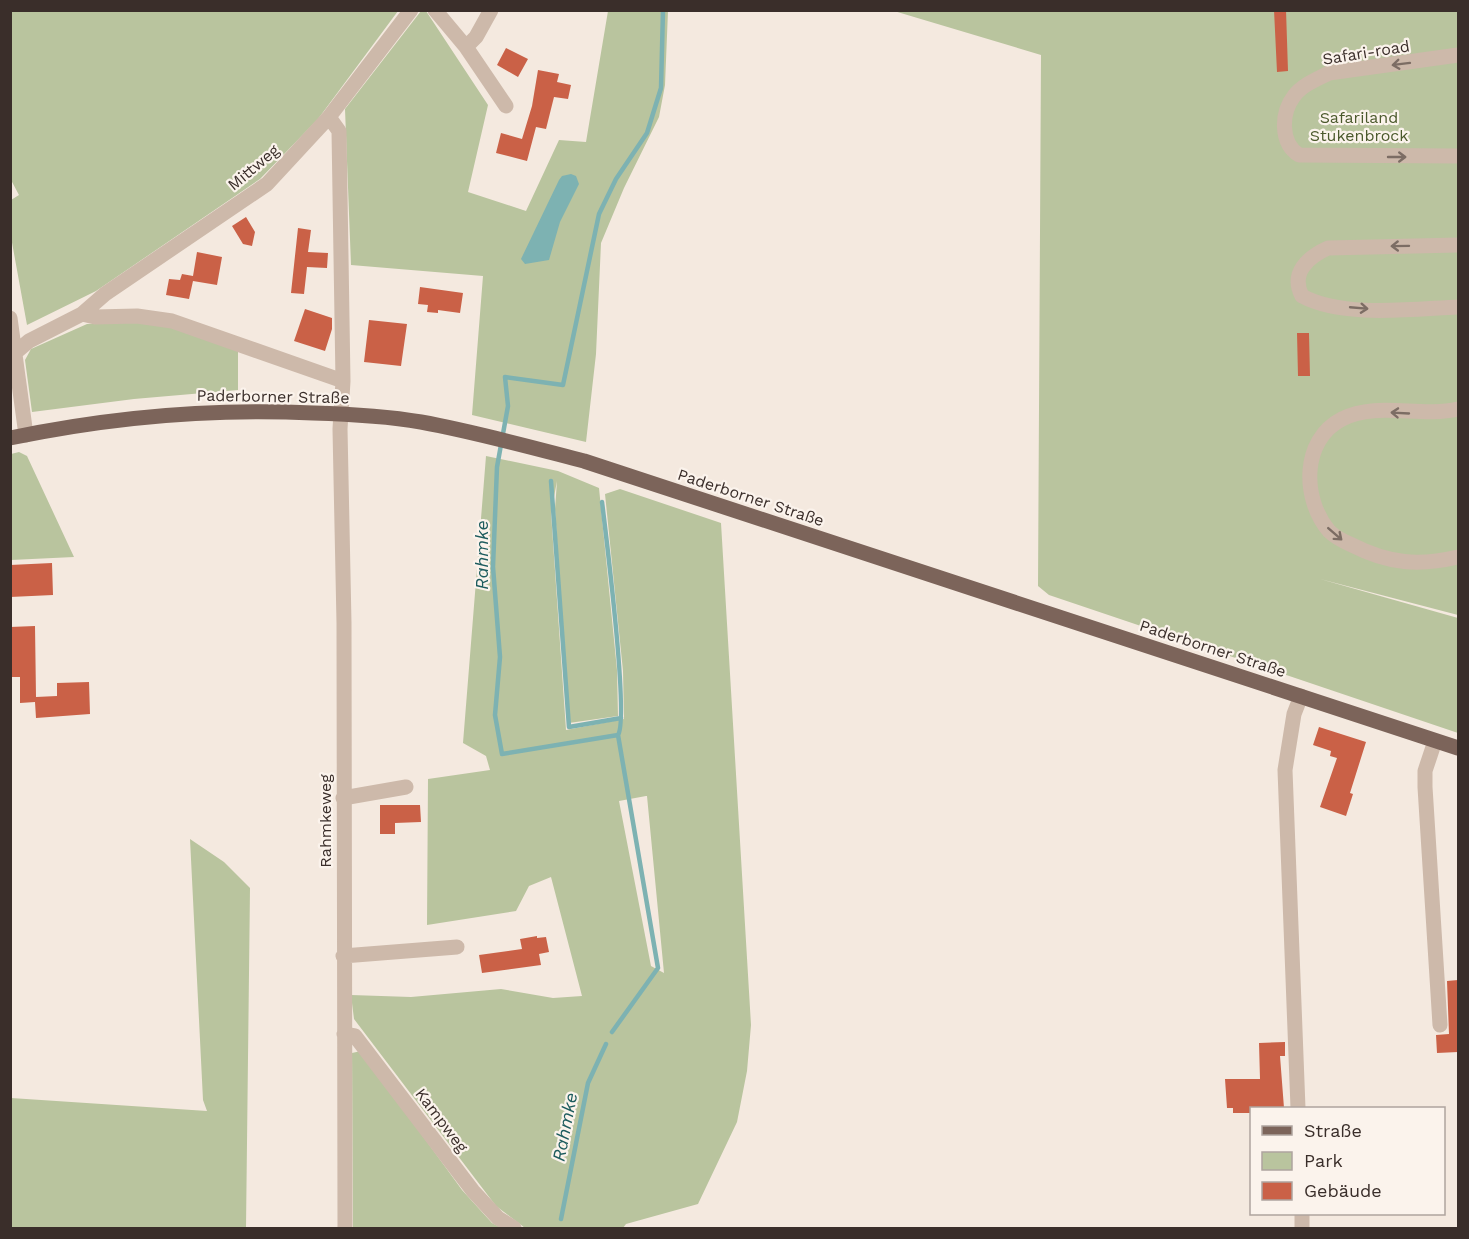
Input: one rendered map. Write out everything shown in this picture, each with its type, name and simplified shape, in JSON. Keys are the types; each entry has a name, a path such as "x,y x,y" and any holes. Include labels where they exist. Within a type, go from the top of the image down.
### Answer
{"main road":[{"name":"Paderborner Straße","path":"10,438 106,420 195,412 342,414 419,422 490,437 584,461 1458,748"}],"street":[{"name":"Mittweg","path":"16,352 29,341 82,314 105,294 267,184 328,117 411,10"},
{"path":"435,10 466,47 506,106"},
{"path":"466,47 476,37 491,10"},
{"name":"Safari-road","path":"1458,55 1329,73 1311,81 1294,95 1285,120 1286,140 1292,150 1309,157 1458,156"},
{"path":"328,117 339,131 342,414"},
{"path":"1458,245 1328,248 1313,255 1302,267 1298,279 1302,296 1329,305 1377,309 1458,307"},
{"path":"82,314 137,316 172,321 342,381"},
{"path":"10,318 26,435"},
{"path":"1458,409 1424,414 1362,410 1339,420 1324,434 1312,454 1309,471 1312,491 1319,512 1329,531 1342,540 1394,562 1416,563 1458,557"},
{"name":"Rahmkeweg","path":"342,414 345,1228"},
{"path":"1298,1107 1285,770 1294,714 1301,696"},
{"path":"1435,741 1425,771 1425,787 1440,1025"},
{"path":"343,798 406,787"},
{"path":"343,956 457,947"},
{"name":"Kampweg","path":"344,1034 355,1036 473,1191 498,1218 514,1228"}],"green space":[{"path":"11,11 398,11 318,119 260,179 96,291 27,325 11,237 11,200 19,195 11,180"},
{"path":"421,11 426,11 488,105 468,192 526,211 559,140 586,142 608,11 668,11 665,85 659,117 624,188 601,243 596,354 586,442 472,415 483,276 351,265 345,109"},
{"name":"Safariland Stukenbrock","path":"894,11 1458,11 1458,615 1320,579 1458,618 1458,733 1049,595 1038,586 1041,55"},
{"path":"144,322 169,325 238,351 238,390 134,399 32,412 25,360 31,349 87,324"},
{"path":"19,452 27,456 74,557 11,560 11,454"},
{"path":"486,456 558,471 599,488 617,670 618,716 569,723 555,509 557,481 551,513 566,730 624,719 623,671 605,494 620,489 721,523 751,1025 747,1071 737,1122 698,1204 626,1224 623,1228 525,1228 496,1206 354,1019 351,995 411,997 501,989 553,998 582,996 551,877 529,886 516,911 427,925 428,779 490,770 486,756 463,743","holes":["647,796 664,973 651,966 619,801"]},
{"path":"190,839 224,862 250,888 246,1228 11,1228 11,1098 207,1111 203,1100"},
{"path":"361,1051 462,1190 492,1223 502,1228 353,1228 352,1053"}],"water":[{"path":"571,174 576,176 579,184 560,222 549,260 525,264 521,259 559,180 562,176"}],"building":[{"path":"1274,10 1286,10 1288,71 1277,72"},
{"path":"506,48 528,59 518,77 497,65"},
{"path":"538,70 559,74 557,82 571,85 568,99 554,97 546,129 536,127 527,161 496,153 501,133 522,139 532,106"},
{"path":"246,217 255,232 252,246 243,244 232,226"},
{"path":"298,228 311,230 308,252 328,253 327,268 307,267 304,294 291,293"},
{"path":"197,252 222,257 217,285 193,281 189,299 166,295 169,279 180,280 182,274 193,276"},
{"path":"420,287 463,293 460,313 438,310 438,313 427,312 428,305 418,304"},
{"path":"305,309 332,318 332,329 325,351 294,341"},
{"path":"369,320 407,324 401,366 364,362"},
{"path":"1297,333 1309,333 1310,376 1298,376"},
{"path":"52,563 53,595 10,597 10,565"},
{"path":"35,626 36,697 57,696 57,683 89,682 90,714 36,718 35,702 20,703 20,677 10,677 10,627"},
{"path":"1319,727 1366,742 1350,793 1353,794 1346,816 1320,807 1337,758 1330,756 1331,751 1313,745"},
{"path":"380,805 420,805 421,822 395,823 395,834 380,834"},
{"path":"537,936 537,938 546,937 549,952 539,954 541,965 482,973 479,955 522,949 520,939"},
{"path":"1458,980 1458,1052 1437,1053 1436,1035 1449,1034 1447,981"},
{"path":"1285,1042 1285,1056 1280,1056 1284,1107 1250,1107 1250,1113 1233,1113 1233,1108 1227,1108 1225,1079 1260,1079 1259,1043"}],"waterway":[{"name":"Rahmke","path":"612,1032 658,968 618,735 502,754 495,715 500,657 493,567 497,467 508,406 505,377 563,385 599,214 616,179 647,133 661,88 663,10"},
{"name":"Rahmke","path":"551,481 569,727 621,718"},
{"path":"602,502 619,663 621,721 618,735"},
{"name":"Rahmke","path":"561,1219 588,1083 606,1044"}]}
